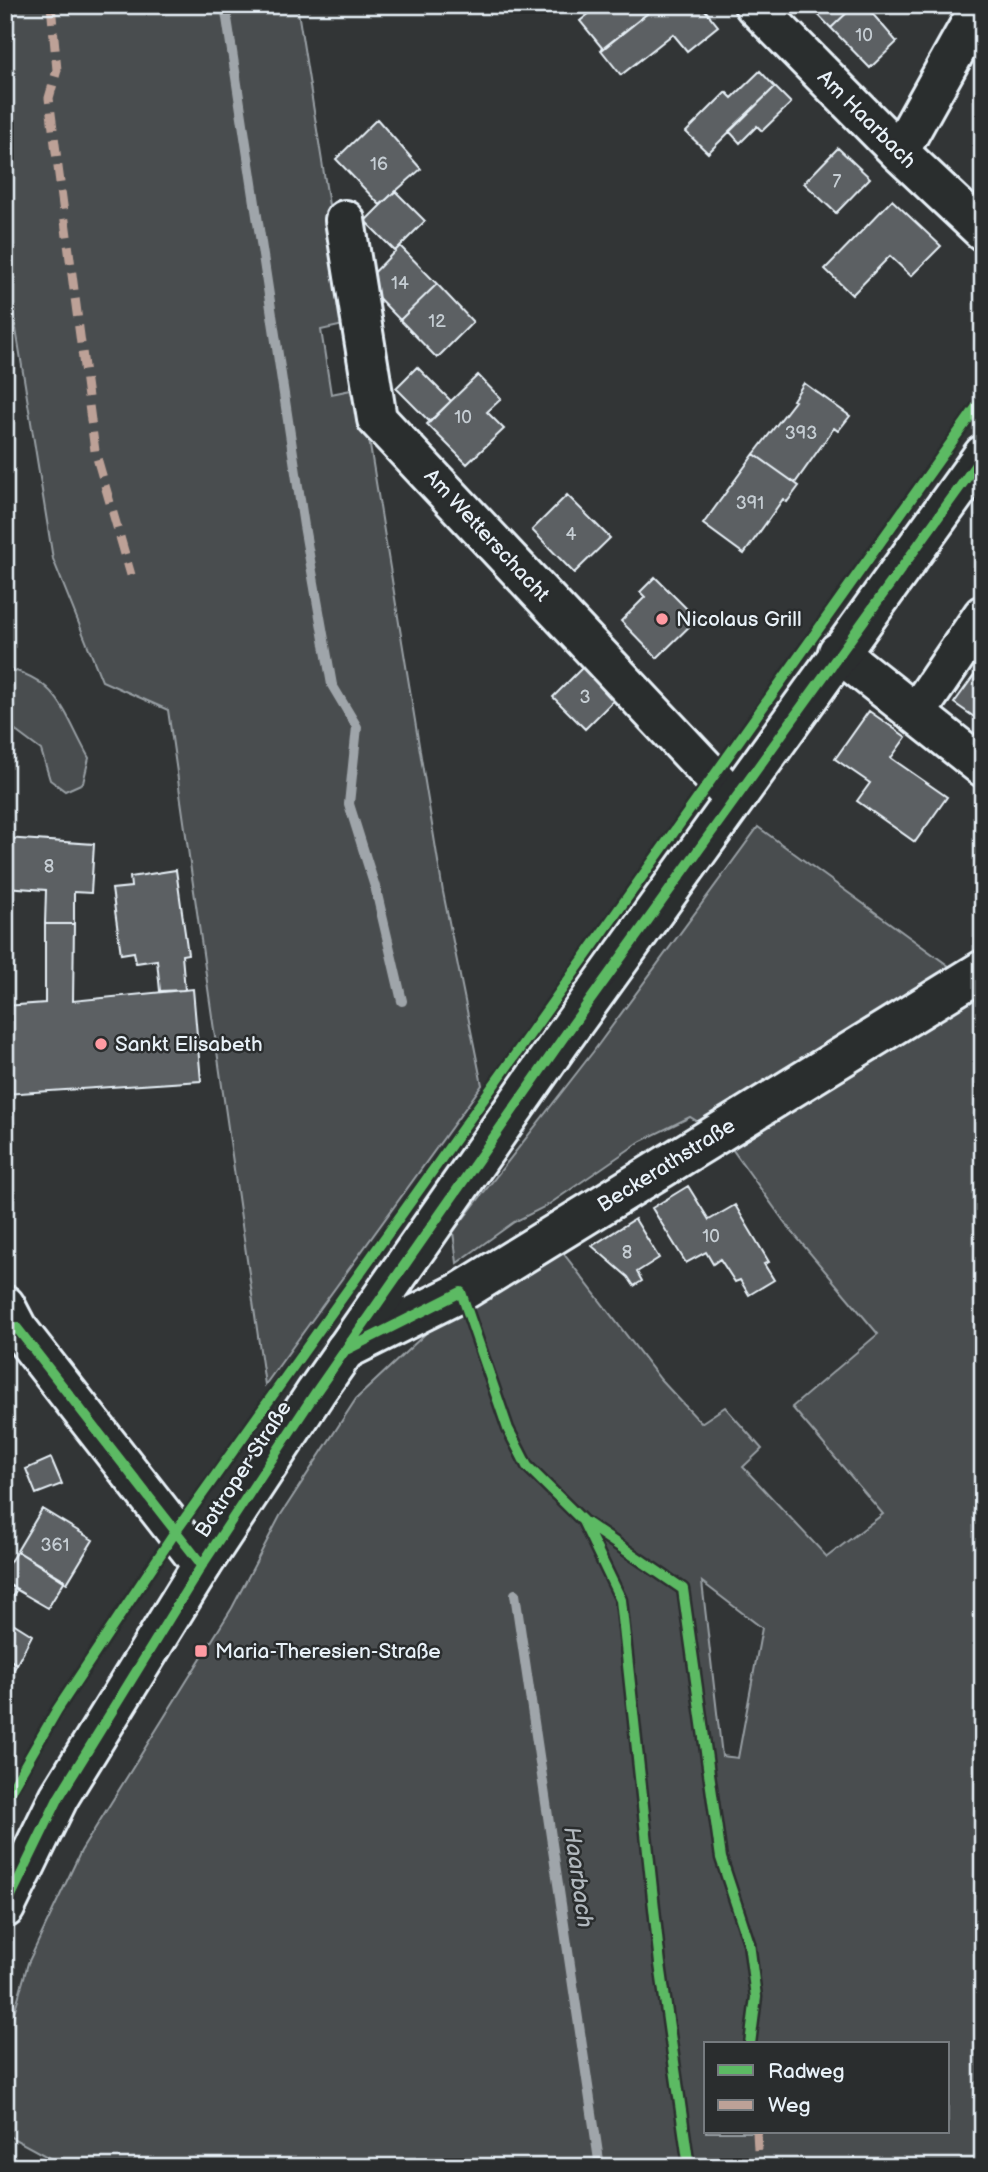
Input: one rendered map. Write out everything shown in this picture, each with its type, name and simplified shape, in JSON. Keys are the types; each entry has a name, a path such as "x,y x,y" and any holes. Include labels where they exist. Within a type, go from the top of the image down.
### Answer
{"street":[{"name":"Am Haarbach","path":"754,5 899,152 983,231"},
{"path":"899,152 981,5"},
{"name":"Am Wetterschacht","path":"345,220 377,419 734,799"},
{"name":"Bottroper Straße","path":"5,1908 59,1797 202,1565 345,1350 838,652 983,454"},
{"path":"917,712 983,615"},
{"path":"838,652 983,767"},
{"name":"Beckerathstraße","path":"345,1350 461,1292 983,970"},
{"path":"9,1323 202,1565"}],"shaded area":[{"path":"5,5 297,5 348,324 321,330 331,394 351,390 356,415 365,415 443,892 482,1085 265,1385 168,710 102,681 53,559 8,279 5,279"},
{"path":"5,668 38,681 58,701 89,758 83,783 65,791 50,780 41,750 5,723"},
{"path":"758,827 957,972 705,1126 690,1117 641,1141 548,1205 514,1222 457,1263 453,1232 593,1052"},
{"path":"983,986 983,2167 66,2167 5,2134 5,2045 28,1963 81,1851 232,1608 280,1516 356,1399 440,1320 560,1249 661,1380 701,1423 725,1407 762,1449 743,1467 827,1557 883,1514 792,1407 878,1334 788,1227 725,1139","holes":["702,1582 762,1628 738,1758 722,1756"]}],"building":[{"path":"593,5 658,5 603,49 580,21 596,8"},
{"path":"658,5 701,5 718,26 687,51 673,34 621,75 601,50"},
{"path":"809,5 855,5 831,28"},
{"path":"855,5 876,5 870,11 897,42 870,68 831,28"},
{"path":"760,71 775,87 708,153 686,132 726,92 732,98"},
{"path":"775,87 791,103 762,131 757,126 740,143 729,131"},
{"path":"377,119 421,169 380,205 336,159"},
{"path":"838,148 870,178 836,213 804,183"},
{"path":"395,191 425,221 395,251 365,221"},
{"path":"892,200 941,246 911,276 890,256 852,295 825,269"},
{"path":"400,246 437,284 400,320 364,283"},
{"path":"437,284 473,322 437,358 400,320"},
{"path":"417,367 451,401 430,422 396,388"},
{"path":"478,375 501,399 487,412 504,429 467,464 427,424"},
{"path":"804,383 850,416 838,431 834,428 795,483 754,454 795,401 793,400"},
{"path":"754,454 799,486 787,502 783,499 744,554 703,524"},
{"path":"567,495 610,538 574,573 532,530"},
{"path":"655,577 697,619 657,658 621,621 645,597 640,592"},
{"path":"983,663 983,723 954,703"},
{"path":"586,664 617,697 585,729 553,697"},
{"path":"869,711 906,737 891,758 947,797 915,842 857,801 870,783 835,759"},
{"path":"5,838 94,844 91,893 74,892 74,924 45,924 46,890 5,887"},
{"path":"176,870 188,954 182,955 185,990 160,991 157,960 136,963 134,952 121,954 112,889 131,887 130,877"},
{"name":"Sankt Elisabeth","path":"45,924 74,924 73,1001 193,989 201,1081 5,1094 5,1006 45,1003"},
{"path":"688,1186 709,1220 735,1205 769,1262 764,1264 774,1280 749,1295 740,1280 735,1282 720,1259 713,1264 706,1252 686,1263 652,1208"},
{"path":"635,1219 659,1258 637,1272 642,1281 634,1286 628,1277 592,1246"},
{"path":"51,1458 62,1484 36,1494 26,1469"},
{"path":"42,1509 93,1540 67,1583 17,1551"},
{"path":"17,1551 65,1580 48,1608 5,1583 5,1569"},
{"path":"5,1583 17,1589 9,1602 5,1600"},
{"path":"5,1618 32,1635 17,1664 5,1657"},
{"path":"5,1657 17,1664 5,1684"}],"waterway":[{"path":"225,5 304,526 332,685 357,727 349,804 376,890 402,1001"},
{"name":"Haarbach","path":"515,1594 600,2167"}],"marked path":[{"path":"51,5 57,70 49,98 95,451 131,575"},
{"path":"757,2134 759,2167"}],"cycle path":[{"path":"5,1800 57,1710 176,1531 983,398"},
{"path":"5,1908 59,1797 202,1565 316,1392 563,1038 983,455"},
{"path":"348,1349 461,1292 508,1429 527,1466 583,1521 621,1600 660,1964 689,2167"},
{"path":"5,1334 17,1328 202,1565"},
{"path":"586,1523 683,1589 721,1858 749,1943 756,1997 750,2042"}],"place":[{"name":"Nicolaus Grill","path":"662,619"},
{"name":"Sankt Elisabeth","path":"101,1044"},
{"name":"Maria-Theresien-Straße","path":"201,1651"}]}
